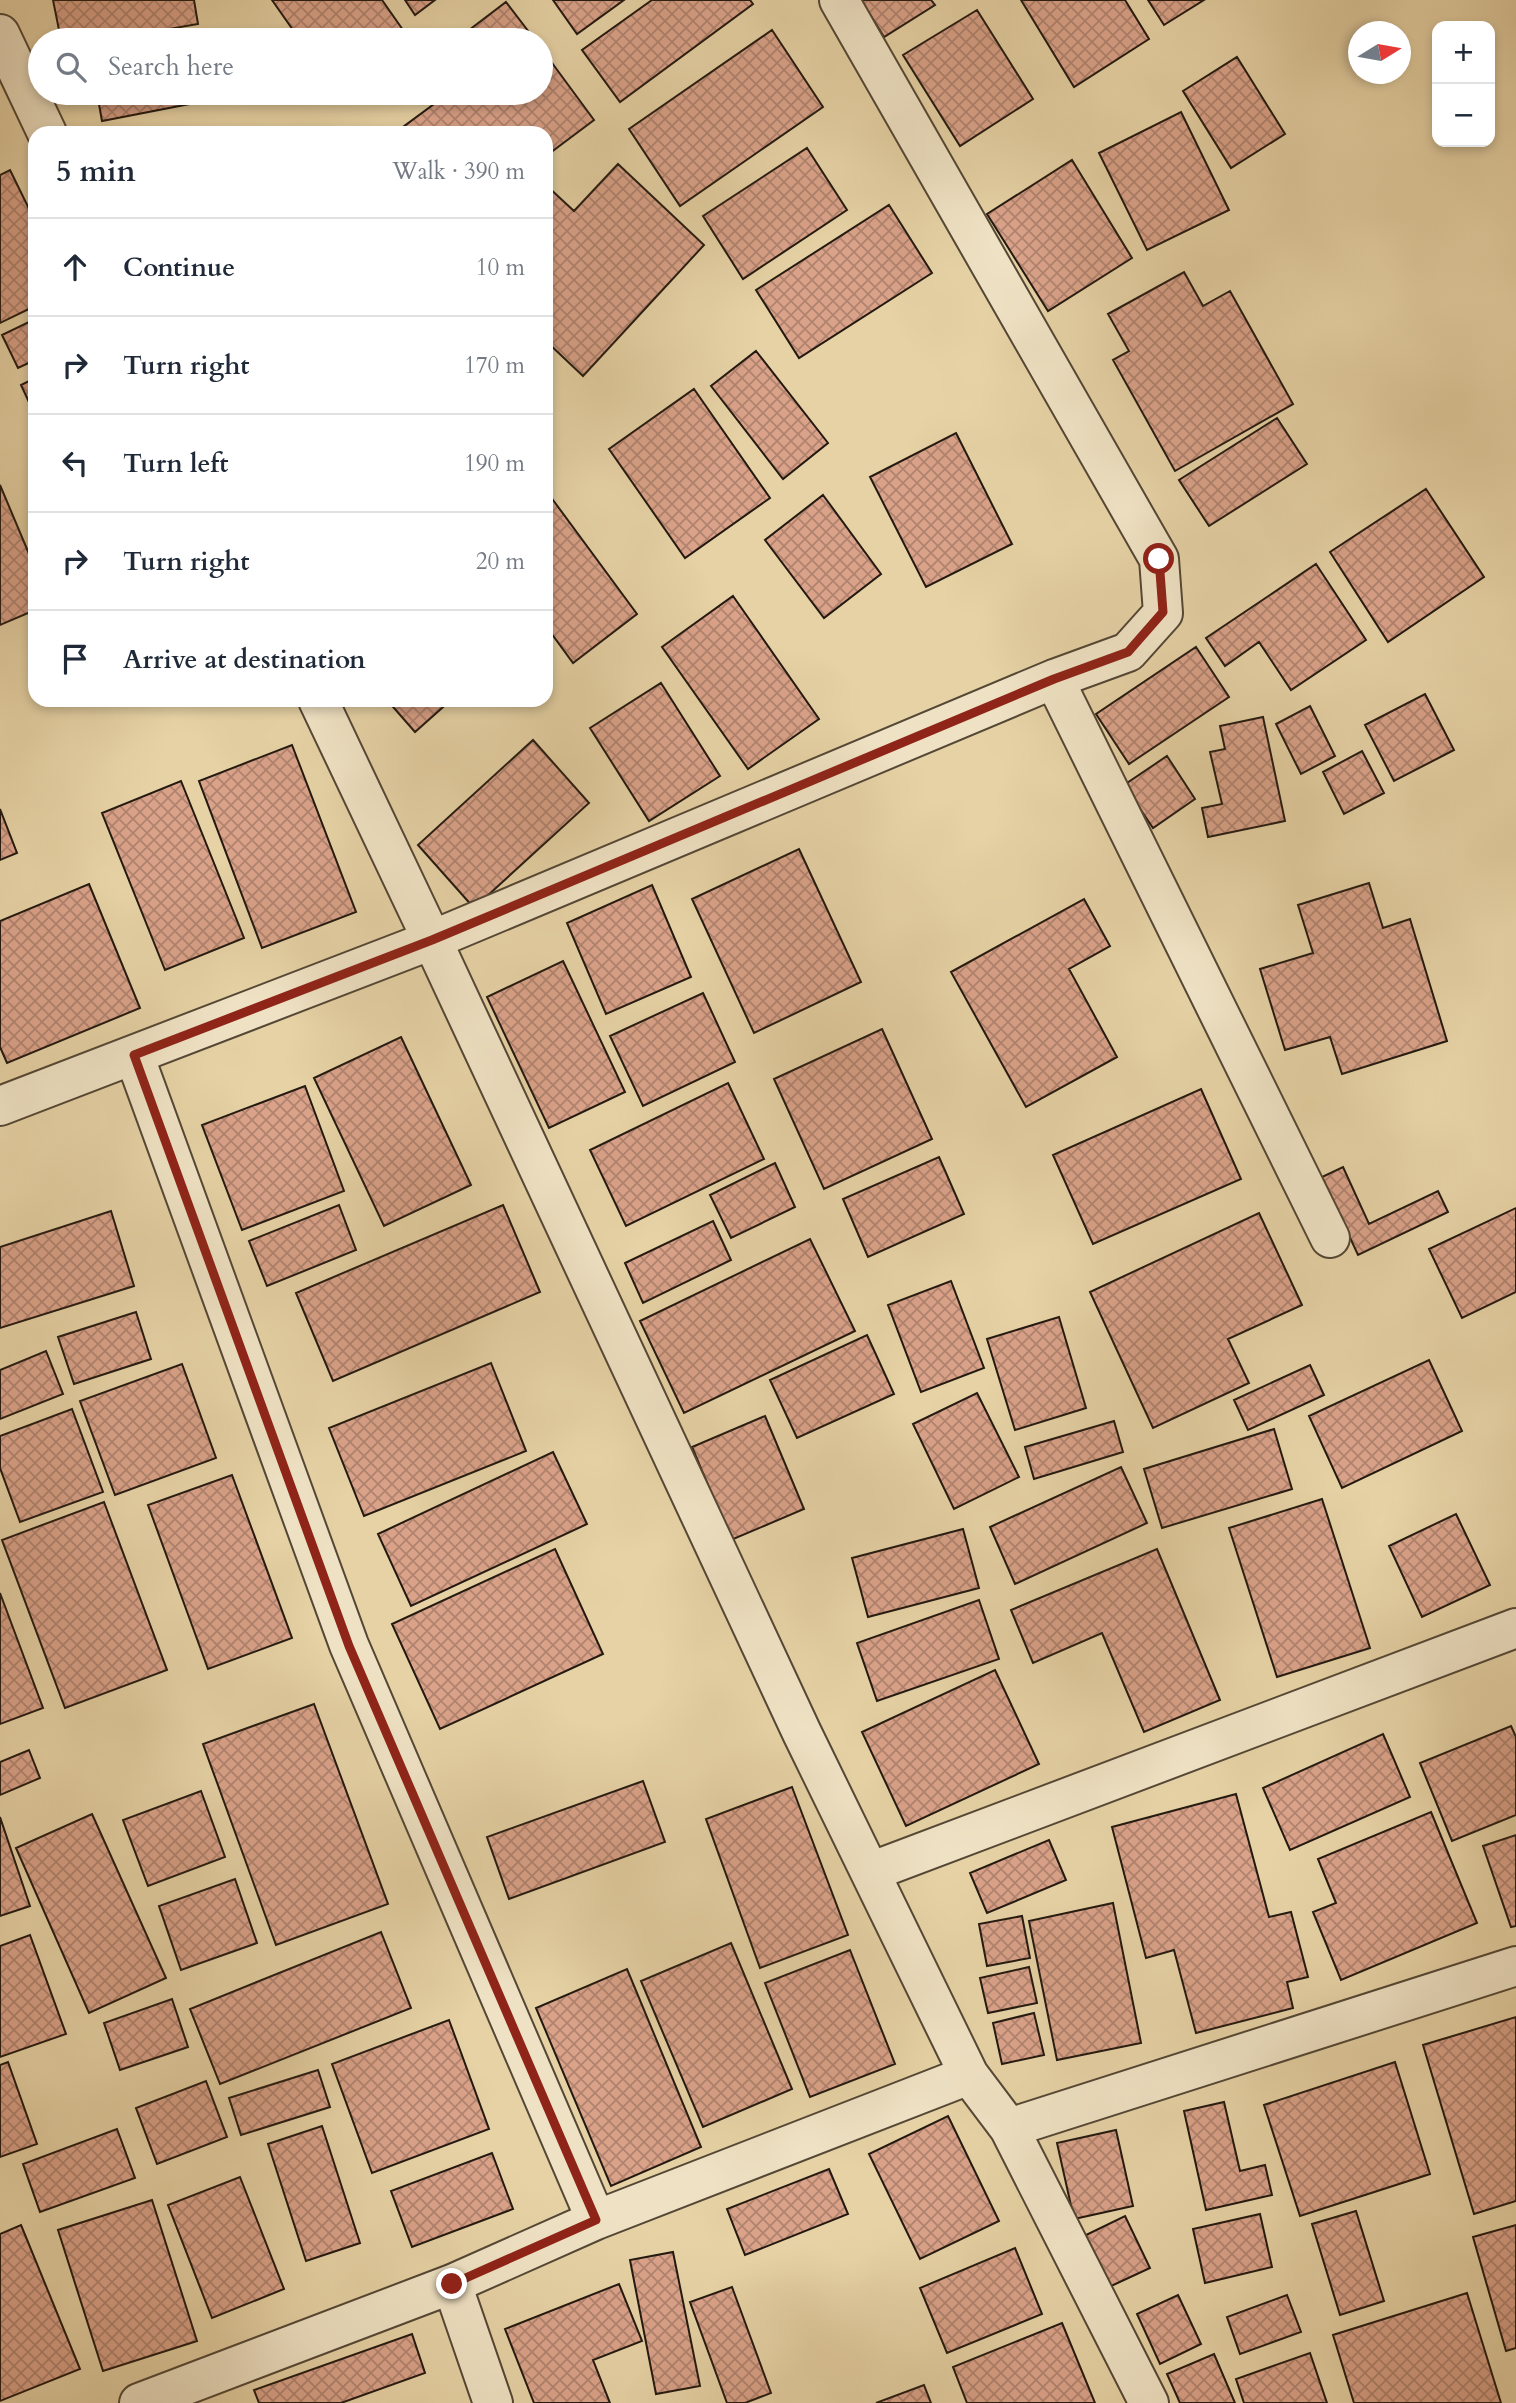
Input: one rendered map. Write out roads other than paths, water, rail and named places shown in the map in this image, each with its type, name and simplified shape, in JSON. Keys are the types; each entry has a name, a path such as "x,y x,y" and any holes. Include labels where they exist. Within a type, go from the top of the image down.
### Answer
{"street":[{"path":"0,1106 432,940 1054,679 1128,652 1163,612 1159,559 839,0"},
{"path":"0,34 28,93"},
{"path":"34,105 44,126"},
{"path":"1054,679 1330,1238"},
{"path":"321,707 779,1682 969,2075 1009,2129 1149,2403"},
{"path":"134,1055 349,1646 596,2220"},
{"path":"870,1872 1516,1628"},
{"path":"1009,2129 1516,1966"},
{"path":"139,2403 452,2284 596,2220 969,2075"},
{"path":"452,2284 494,2403"}]}
